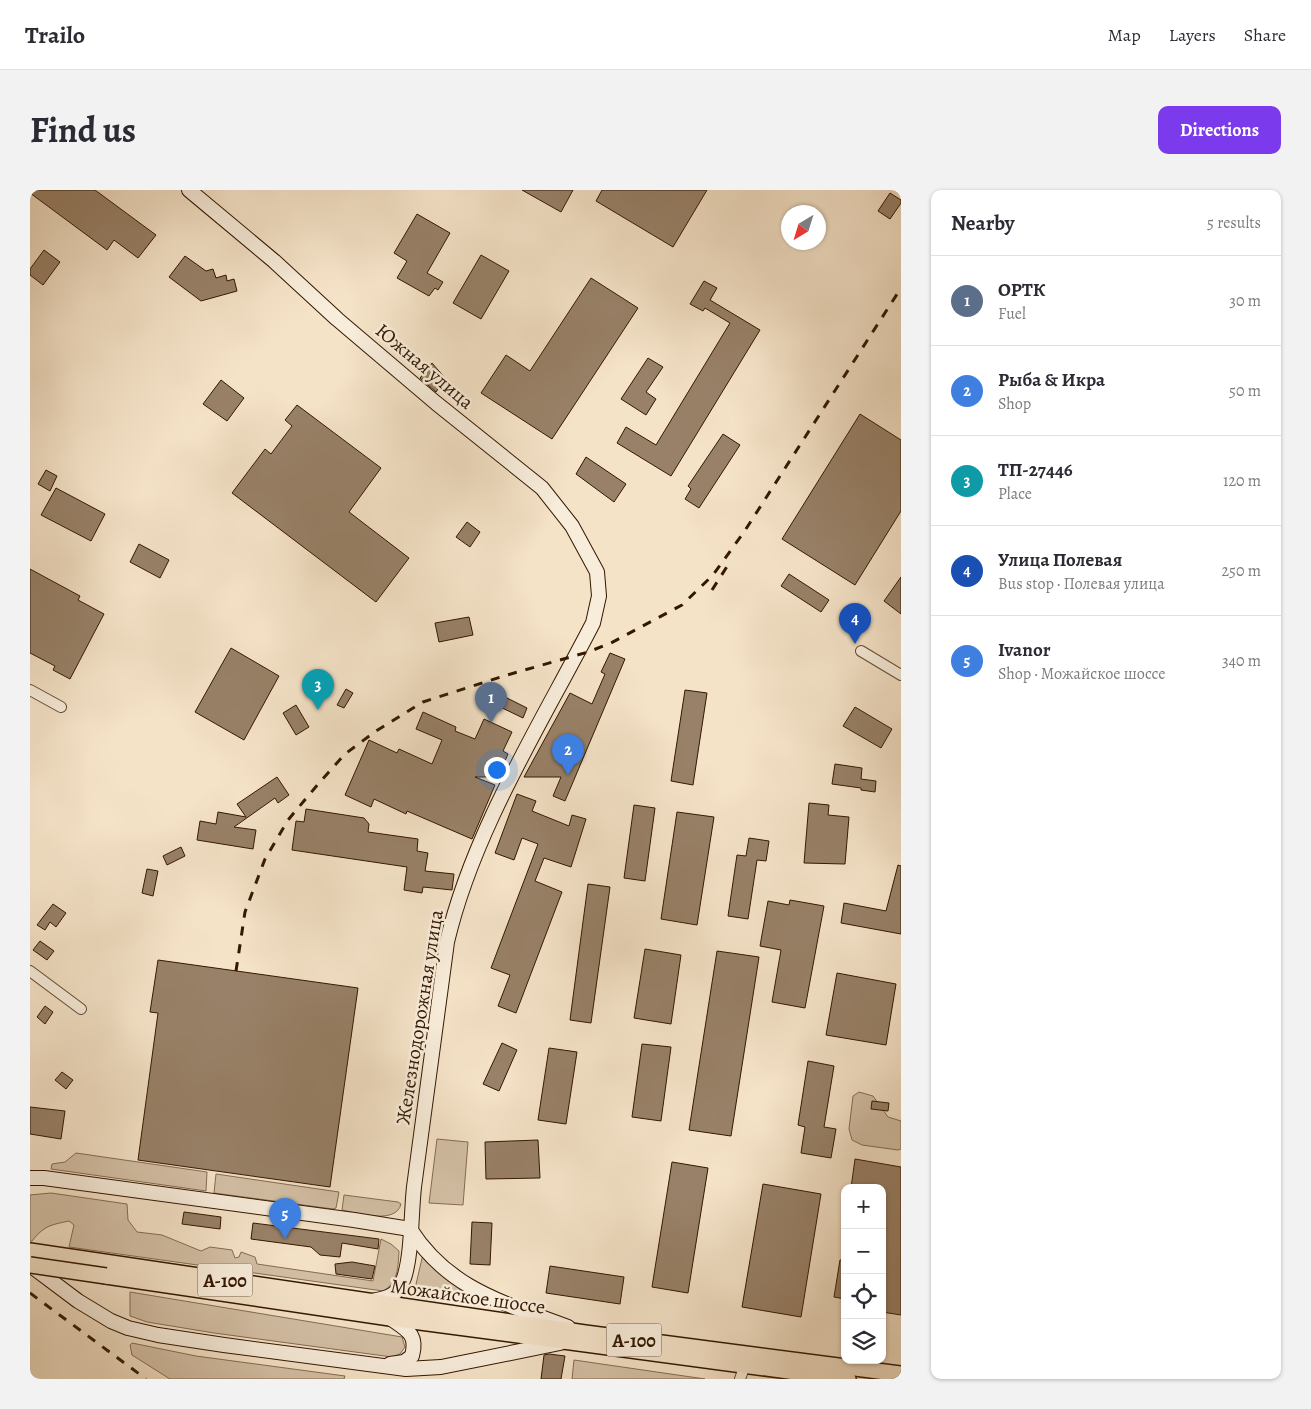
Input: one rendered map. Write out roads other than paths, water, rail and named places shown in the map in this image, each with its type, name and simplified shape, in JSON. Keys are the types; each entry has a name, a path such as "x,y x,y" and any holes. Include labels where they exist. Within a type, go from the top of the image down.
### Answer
{"main road":[{"name":"Можайское шоссе","path":"30,1251 585,1333 901,1374"},
{"name":"Можайское шоссе","path":"30,1265 390,1318 569,1341 742,1372 848,1379"}],"street":[{"name":"Южная улица","path":"190,190 436,403 542,488 572,526 584,546 597,572 599,596"},
{"name":"Железнодорожная улица","path":"368,1302 389,1298 404,1279 432,1053 447,942 452,920 494,813 593,623 599,596"},
{"path":"861,651 901,675"},
{"path":"30,690 61,707"},
{"path":"30,971 81,1009"},
{"path":"30,1178 44,1178 243,1204 410,1229 418,1241 450,1274 486,1296 585,1333"},
{"path":"30,1265 78,1301 111,1321 128,1328 224,1346 406,1369 441,1367 569,1341"},
{"path":"380,1365 404,1362 412,1356 415,1345 409,1332 390,1318"}],"railway":[{"path":"236,971 245,912 265,859 288,820 345,754 376,731 423,702 588,652 611,643 682,605 713,575 744,532 901,288"},
{"path":"712,590 728,565"},
{"path":"30,1293 146,1379"}],"place":[{"name":"Улица Полевая","path":"855,644"},
{"name":"ТП-27446","path":"318,710"},
{"name":"ОРТК","path":"491,723"},
{"name":"Рыба & Икра","path":"568,775"},
{"name":"Ivanor","path":"285,1239"}]}
